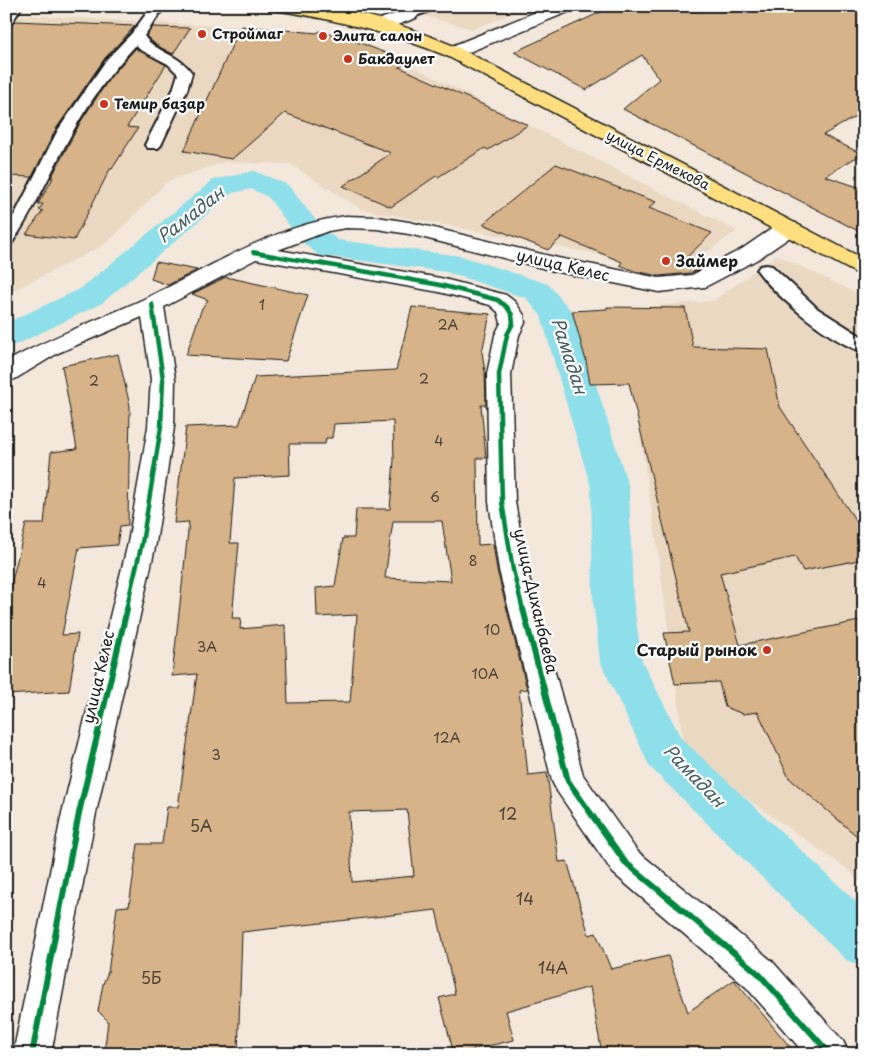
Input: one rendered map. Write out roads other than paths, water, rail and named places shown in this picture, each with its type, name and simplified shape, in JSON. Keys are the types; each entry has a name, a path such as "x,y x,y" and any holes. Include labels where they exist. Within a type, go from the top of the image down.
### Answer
{"main road":[{"name":"улица Ермекова","path":"281,6 339,15 380,24 411,34 453,52 864,268"}],"street":[{"path":"453,52 567,6"},
{"path":"380,24 410,14"},
{"name":"улица Келес","path":"254,252 325,224 346,222 376,223 409,228 558,265 658,285 697,282 750,254 788,228"},
{"path":"6,373 50,348 152,304 254,252"},
{"name":"улица Диханбаева","path":"254,252 440,285 498,300 507,307 512,314 513,324 508,335 499,374 502,502 513,570 568,781 625,862 758,974 830,1054"},
{"path":"750,254 766,270"},
{"name":"улица Келес","path":"32,1054 79,813 142,543 161,427 163,379 152,304"}],"lane":[{"path":"6,21 16,6"},
{"path":"6,239 23,214 66,130 112,62 137,36 159,6"},
{"path":"410,14 430,6"},
{"path":"137,36 144,46 173,61 185,74 180,90 153,146"},
{"path":"766,270 785,290 840,335 864,346"}],"waterway":[{"name":"Рамадан","path":"6,336 91,296 223,186 254,180 278,191 311,234 329,248 450,263 537,291 557,313 610,488 613,599 621,661 665,752 864,943"}],"place":[{"name":"Строймаг","path":"202,34"},
{"name":"Элита салон","path":"323,36"},
{"name":"Бакдаулет","path":"348,59"},
{"name":"Темир базар","path":"104,104"},
{"name":"Займер","path":"666,261"},
{"name":"Старый рынок","path":"767,650"}]}
